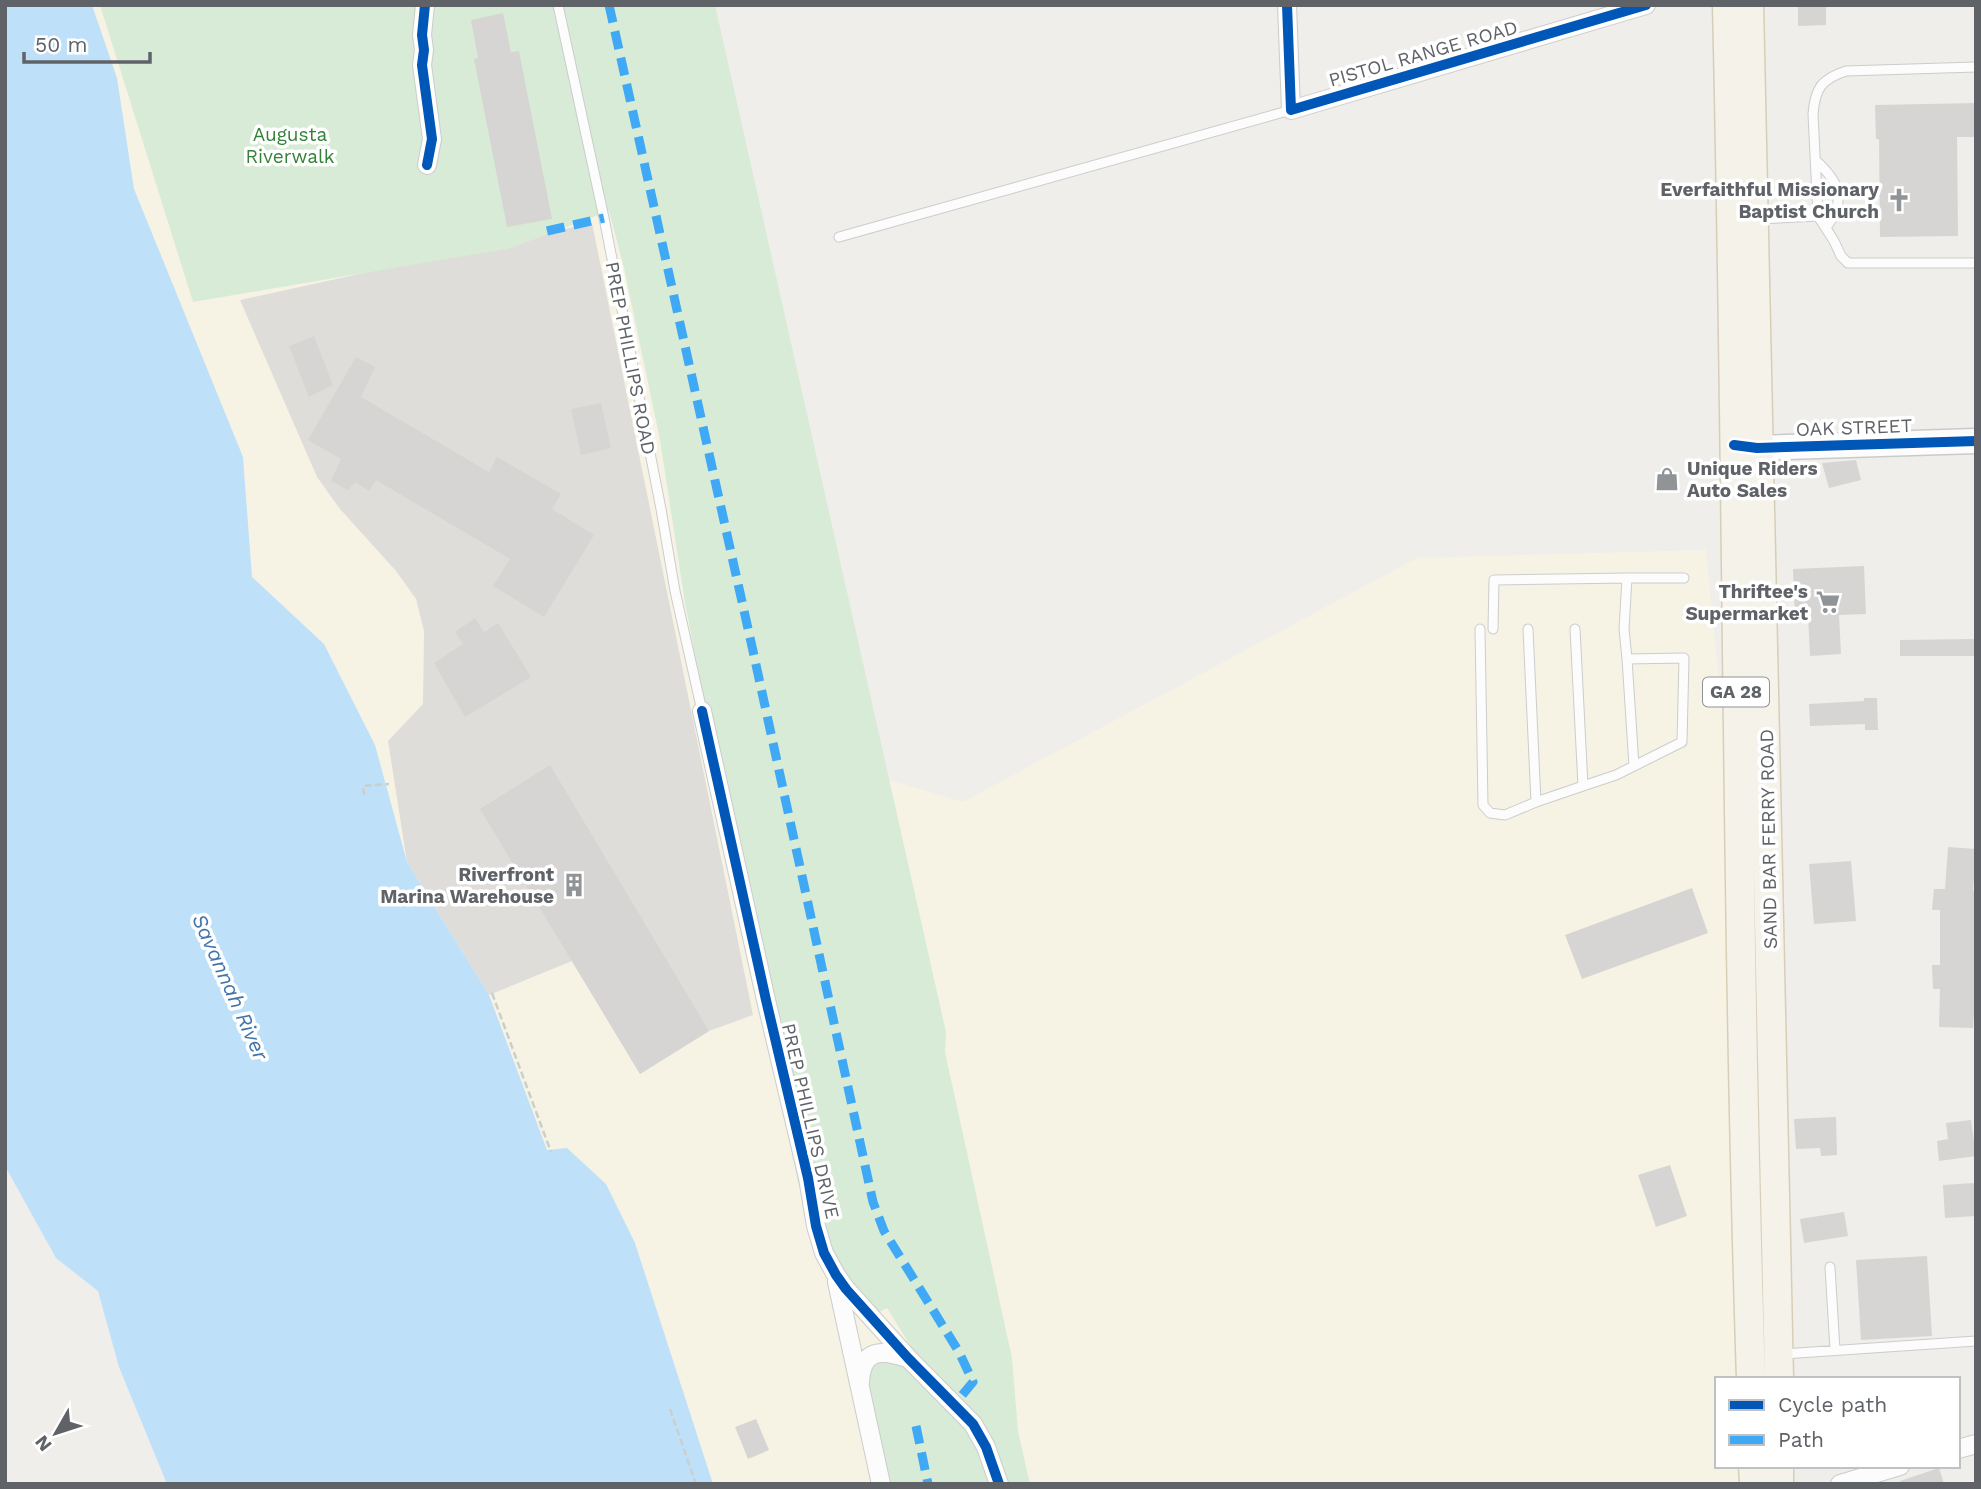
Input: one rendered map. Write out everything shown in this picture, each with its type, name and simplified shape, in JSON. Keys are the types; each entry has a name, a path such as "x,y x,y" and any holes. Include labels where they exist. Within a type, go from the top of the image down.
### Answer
{"main road":[{"name":"SAND BAR FERRY ROAD","path":"1727,5 1746,447 1767,1358 1753,1377"},
{"name":"SAND BAR FERRY ROAD","path":"1746,447 1753,219 1749,5"}],"street":[{"path":"425,5 422,65 432,139 427,165"},
{"path":"1287,5 1291,110"},
{"name":"PISTOL RANGE ROAD","path":"1291,110 1646,5"},
{"name":"OAK STREET","path":"1746,447 1976,441"},
{"name":"PREP PHILLIPS DRIVE","path":"702,711 824,1252 835,1275 846,1289 908,1358 973,1424 986,1447 999,1484"},
{"path":"835,1275 881,1484"},
{"path":"860,1389 863,1366 872,1356 880,1352 890,1352 908,1358"},
{"path":"1840,1484 1893,1468"}],"lane":[{"name":"PREP PHILLIPS ROAD","path":"558,5 604,218 675,591 702,711"},
{"path":"1976,67 1846,71 1832,76 1820,86 1814,98 1812,114 1818,216 1841,256 1848,263 1976,263"},
{"path":"839,237 1291,110"},
{"path":"1815,160 1829,172 1838,191 1838,208 1826,228"},
{"path":"1753,219 1818,216"},
{"path":"1627,578 1625,629 1634,766"},
{"path":"1493,629 1494,580 1684,578"},
{"path":"1480,629 1483,806 1490,813 1505,815 1616,775 1682,742 1684,658 1628,659"},
{"path":"1528,629 1536,802"},
{"path":"1575,629 1583,786"},
{"path":"1830,1267 1835,1350"},
{"path":"1767,1358 1835,1350 1976,1341"}],"path":[{"path":"364,795 363,786 389,785"},
{"path":"492,993 551,1152"},
{"path":"670,1409 696,1484"}],"shaded area":[{"path":"5,5 635,5 875,776 963,802 1417,558 1706,550 1733,822 1764,1377 1715,1377 1715,1468 1769,1468 1769,1484 605,1484"},
{"path":"592,223 753,1015 709,1031 640,1074 572,961 489,995 407,862 388,741 423,704 424,631 416,599 396,571 340,509 317,477 240,300"}],"green space":[{"name":"Augusta Riverwalk","path":"100,5 715,5 946,1032 945,1052 1012,1358 1018,1431 1030,1484 891,1484 867,1376 883,1360 918,1358 887,1308 876,1314 841,1267 829,1241 814,1180 798,1183 685,603 660,440 624,268 609,211 511,248 193,302"}],"water":[{"name":"Savannah River","path":"5,5 92,5 117,78 134,189 243,457 252,577 324,644 375,745 407,862 489,995 547,1150 567,1148 606,1184 635,1243 713,1484 167,1484 119,1367 98,1291 56,1258 5,1166"}],"building":[{"path":"1798,5 1826,5 1826,25 1798,26"},
{"path":"503,13 511,52 519,51 552,219 507,227 474,59 478,58 471,20"},
{"path":"1976,103 1976,137 1957,137 1958,236 1880,237 1879,139 1876,139 1875,105"},
{"path":"314,336 333,385 309,397 289,346"},
{"path":"356,357 375,367 361,397 489,472 497,457 561,494 552,509 594,535 544,617 493,586 510,559 376,480 369,491 355,482 348,490 331,481 341,459 308,440"},
{"path":"601,403 611,448 581,455 571,409"},
{"path":"1856,460 1861,480 1829,488 1822,463"},
{"path":"1864,566 1866,614 1839,615 1841,654 1810,656 1808,615 1795,616 1793,569"},
{"path":"475,618 484,632 498,623 531,677 465,717 434,663 463,644 455,632"},
{"path":"1974,639 1974,656 1900,656 1900,640"},
{"path":"1864,698 1877,698 1878,730 1865,730 1865,724 1810,726 1809,704 1864,701"},
{"name":"Riverfront Marina Warehouse","path":"550,765 709,1031 640,1074 480,809"},
{"path":"1948,847 1976,849 1973,891 1976,891 1976,987 1973,1028 1939,1027 1940,989 1933,989 1932,965 1940,965 1940,910 1932,910 1934,889 1945,889"},
{"path":"1851,861 1856,921 1814,924 1809,864"},
{"path":"1692,888 1708,933 1582,979 1565,935"},
{"path":"1836,1117 1837,1155 1821,1156 1820,1148 1796,1149 1794,1119"},
{"path":"1971,1120 1976,1156 1939,1161 1937,1141 1948,1139 1946,1123"},
{"path":"1670,1165 1687,1216 1656,1227 1638,1175"},
{"path":"1974,1183 1976,1216 1945,1218 1943,1185"},
{"path":"1844,1212 1848,1236 1804,1243 1800,1219"},
{"path":"1927,1256 1932,1336 1861,1340 1856,1260"},
{"path":"756,1419 769,1450 748,1459 735,1427"},
{"path":"1939,1468 1944,1484 1901,1484 1900,1481"}],"marked path":[{"path":"609,5 873,1202 884,1231 959,1352 973,1382 954,1405"},
{"path":"547,231 604,218"},
{"path":"916,1426 928,1484"}],"cycle path":[{"path":"425,5 422,65 432,139 427,165"},
{"path":"1287,5 1291,110 1646,5"},
{"path":"1734,445 1757,448 1976,441"},
{"path":"702,711 824,1253 846,1289 908,1358 973,1424 986,1447 999,1484"}],"place":[{"name":"Everfaithful Missionary Baptist Church","path":"1899,200"},
{"name":"Unique Riders Auto Sales","path":"1667,479"},
{"name":"Thriftee's Supermarket","path":"1828,602"},
{"name":"Riverfront Marina Warehouse","path":"574,885"}]}
